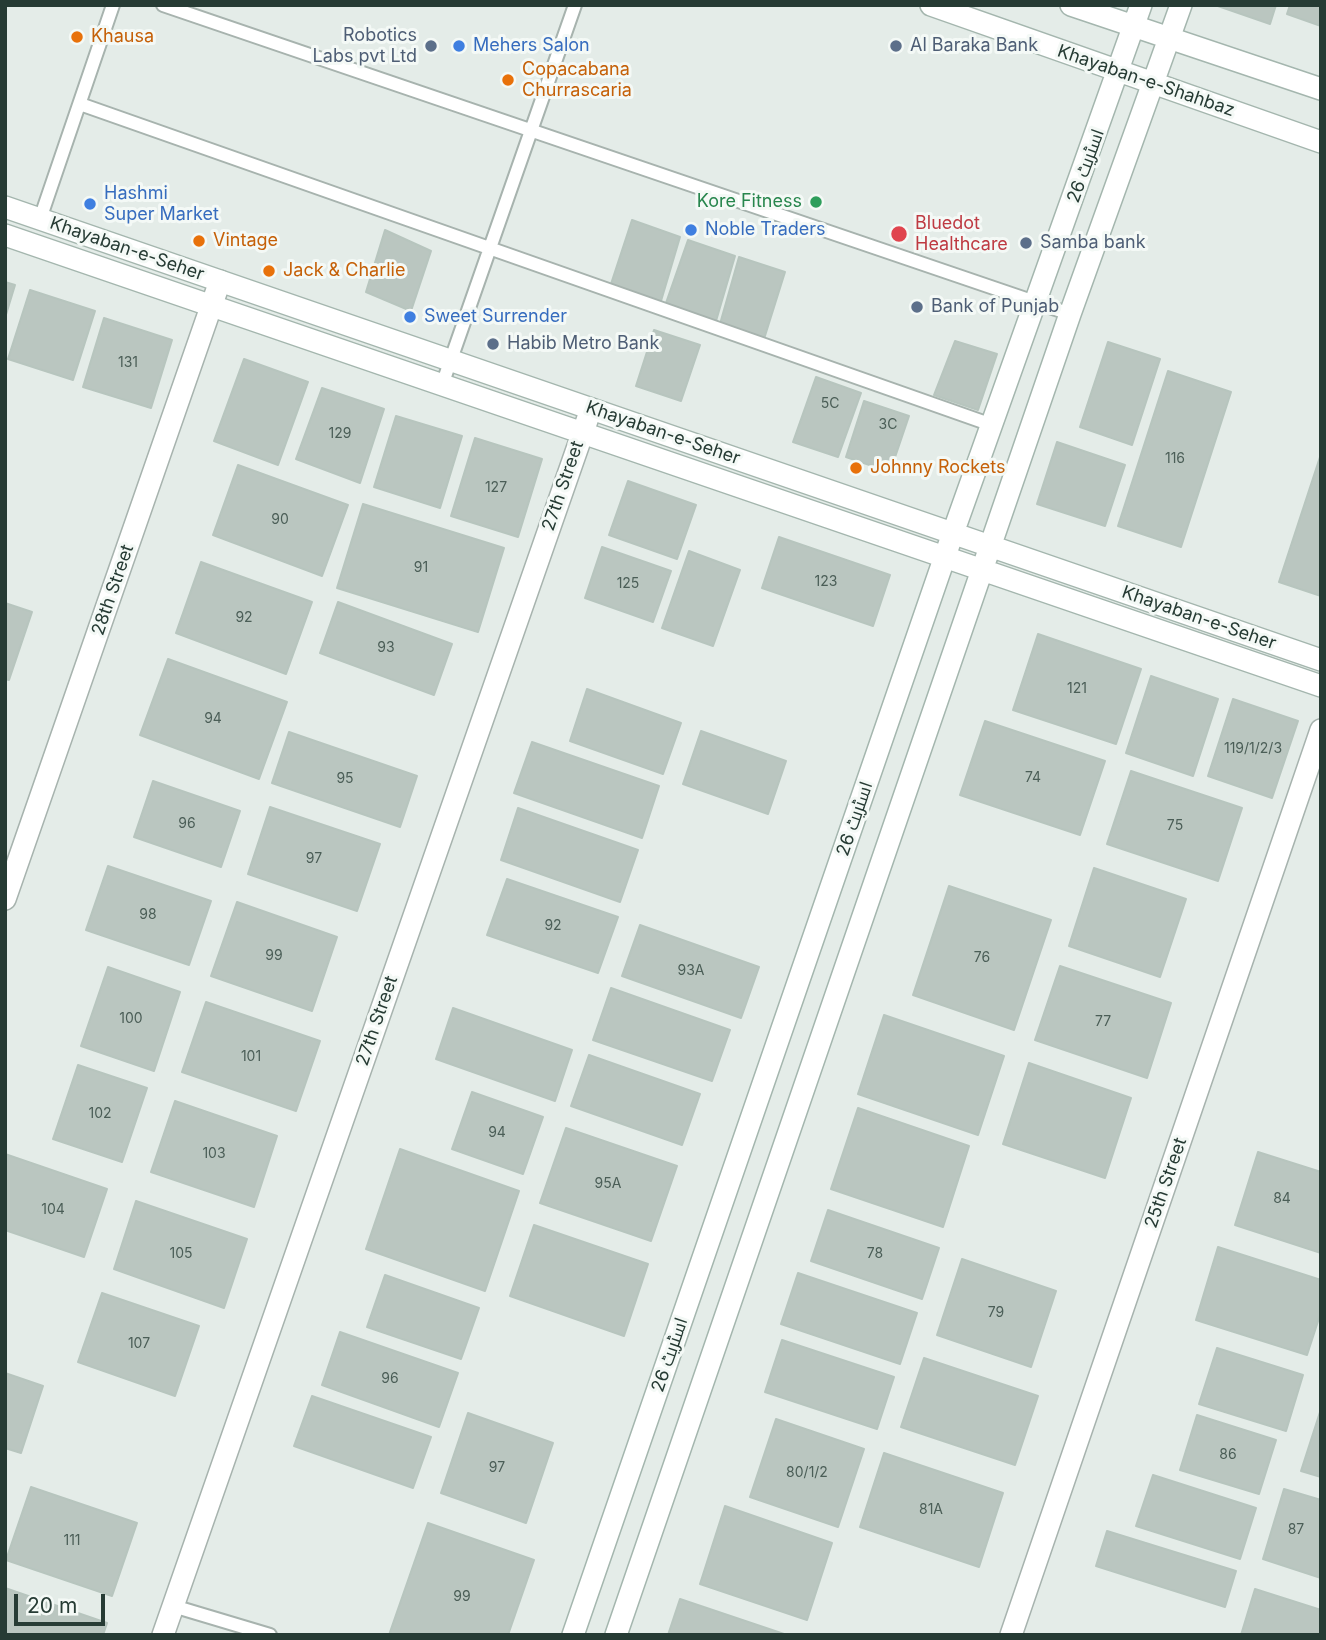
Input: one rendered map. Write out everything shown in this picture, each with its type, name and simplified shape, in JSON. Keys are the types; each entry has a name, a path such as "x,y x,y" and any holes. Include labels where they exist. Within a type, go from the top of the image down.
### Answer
{"street":[{"name":"Khayaban-e-Shahbaz","path":"931,5 1321,142"},
{"path":"1071,5 1170,36 1321,89"},
{"name":"اسٹریٹ 26","path":"573,1635 953,533 1120,72 1141,5"},
{"name":"اسٹریٹ 26","path":"615,1635 1070,314 1181,5"},
{"name":"Khayaban-e-Seher","path":"5,207 1321,660"},
{"name":"Khayaban-e-Seher","path":"5,235 1321,686"},
{"name":"28th Street","path":"5,899 220,281"},
{"name":"27th Street","path":"163,1635 592,408"},
{"name":"25th Street","path":"1011,1635 1321,730"}],"lane":[{"path":"40,219 113,5"},
{"path":"163,5 1070,314"},
{"path":"442,385 533,132 575,5"},
{"path":"80,104 992,425"},
{"path":"173,1606 270,1635"}],"building":[{"path":"1215,5 1276,5 1270,24"},
{"path":"1290,5 1321,5 1321,26 1287,14"},
{"path":"632,220 680,237 661,301 611,284"},
{"path":"385,230 431,251 411,311 366,292"},
{"path":"688,240 735,256 716,321 666,303"},
{"path":"739,257 785,272 764,339 720,324"},
{"path":"5,282 15,285 5,318"},
{"path":"30,290 95,311 73,380 8,359"},
{"path":"104,318 172,340 151,408 83,387"},
{"path":"654,330 700,345 681,401 636,386"},
{"path":"955,341 997,354 978,410 934,395"},
{"path":"1108,342 1160,359 1132,445 1080,427"},
{"path":"244,359 308,382 278,465 214,441"},
{"path":"1168,371 1231,392 1181,547 1118,526"},
{"path":"816,377 861,393 838,457 793,442"},
{"path":"322,388 384,409 360,483 296,459"},
{"path":"864,401 909,416 890,472 846,457"},
{"path":"396,416 462,436 440,508 374,487"},
{"path":"475,438 542,459 518,537 451,516"},
{"path":"1057,442 1125,465 1105,526 1037,504"},
{"path":"1321,454 1321,596 1279,582"},
{"path":"238,465 348,505 322,576 213,535"},
{"path":"628,481 696,505 677,559 609,535"},
{"path":"363,504 504,548 478,632 337,588"},
{"path":"779,537 890,575 873,626 762,588"},
{"path":"602,547 671,571 653,622 585,598"},
{"path":"689,551 740,570 713,646 662,628"},
{"path":"201,562 312,602 286,674 176,633"},
{"path":"338,602 452,644 434,695 320,653"},
{"path":"5,603 32,612 9,680 5,679"},
{"path":"1038,634 1141,669 1116,744 1013,710"},
{"path":"168,659 287,702 259,779 140,735"},
{"path":"1151,676 1218,699 1193,776 1126,753"},
{"path":"587,689 681,723 663,774 570,741"},
{"path":"1233,699 1298,721 1272,798 1208,776"},
{"path":"985,721 1105,761 1080,835 960,795"},
{"path":"701,731 786,761 768,814 683,784"},
{"path":"289,732 417,776 400,827 272,783"},
{"path":"532,742 659,786 642,838 514,793"},
{"path":"1131,771 1242,808 1218,881 1107,844"},
{"path":"153,781 240,811 221,867 134,837"},
{"path":"270,807 380,844 357,911 248,874"},
{"path":"518,808 638,850 620,902 501,860"},
{"path":"108,866 211,901 189,965 86,930"},
{"path":"1094,868 1186,899 1160,977 1069,946"},
{"path":"507,879 618,917 598,973 487,935"},
{"path":"949,886 1051,920 1014,1030 913,995"},
{"path":"237,902 337,937 312,1011 211,976"},
{"path":"640,925 759,967 741,1018 622,976"},
{"path":"1060,966 1171,1003 1147,1078 1035,1040"},
{"path":"108,967 180,992 154,1071 81,1046"},
{"path":"611,988 730,1030 712,1081 593,1040"},
{"path":"206,1002 320,1041 296,1111 182,1072"},
{"path":"453,1008 572,1050 555,1101 436,1059"},
{"path":"884,1015 1004,1056 978,1135 858,1094"},
{"path":"589,1055 700,1094 682,1145 571,1106"},
{"path":"1029,1063 1131,1098 1105,1178 1003,1144"},
{"path":"78,1065 147,1088 122,1162 53,1139"},
{"path":"472,1092 543,1117 523,1174 452,1149"},
{"path":"175,1101 277,1136 254,1207 151,1172"},
{"path":"858,1108 969,1146 943,1227 831,1189"},
{"path":"566,1128 677,1166 651,1241 540,1203"},
{"path":"400,1149 519,1191 485,1291 366,1249"},
{"path":"1258,1152 1321,1172 1321,1253 1235,1225"},
{"path":"5,1154 107,1189 84,1257 5,1230"},
{"path":"136,1201 247,1239 224,1308 114,1269"},
{"path":"828,1210 939,1248 922,1299 811,1261"},
{"path":"534,1225 648,1264 624,1336 510,1296"},
{"path":"1218,1247 1321,1280 1321,1312 1307,1355 1196,1320"},
{"path":"962,1259 1056,1291 1031,1367 937,1335"},
{"path":"798,1273 917,1313 900,1364 781,1324"},
{"path":"385,1275 479,1308 461,1359 367,1327"},
{"path":"102,1293 199,1326 175,1396 78,1362"},
{"path":"340,1332 458,1373 439,1427 322,1385"},
{"path":"782,1340 894,1377 877,1429 765,1392"},
{"path":"1217,1348 1303,1375 1286,1431 1199,1404"},
{"path":"924,1358 1038,1396 1015,1465 901,1427"},
{"path":"5,1373 43,1386 21,1453 5,1448"},
{"path":"312,1396 431,1437 413,1488 294,1446"},
{"path":"1321,1409 1321,1477 1301,1471"},
{"path":"468,1413 553,1443 526,1523 441,1493"},
{"path":"1197,1415 1276,1440 1259,1494 1180,1470"},
{"path":"776,1419 864,1449 838,1527 750,1497"},
{"path":"884,1453 1003,1493 979,1567 860,1527"},
{"path":"1153,1475 1256,1508 1240,1559 1136,1526"},
{"path":"31,1487 137,1523 112,1596 6,1560"},
{"path":"1284,1489 1321,1500 1321,1578 1263,1559"},
{"path":"725,1506 832,1543 807,1620 700,1584"},
{"path":"428,1523 534,1560 508,1635 389,1635"},
{"path":"1107,1531 1236,1571 1225,1607 1096,1566"},
{"path":"5,1588 107,1623 103,1635 5,1635"},
{"path":"1255,1589 1321,1610 1321,1635 1241,1635"},
{"path":"680,1599 787,1635 668,1635"}],"place":[{"name":"Khausa","path":"77,37"},
{"name":"Robotics Labs pvt Ltd","path":"431,46"},
{"name":"Mehers Salon","path":"459,46"},
{"name":"Al Baraka Bank","path":"896,46"},
{"name":"Copacabana Churrascaria","path":"508,80"},
{"name":"Kore Fitness","path":"816,202"},
{"name":"Hashmi Super Market","path":"90,204"},
{"name":"Noble Traders","path":"691,230"},
{"name":"Bluedot Healthcare","path":"899,234"},
{"name":"Vintage","path":"199,241"},
{"name":"Samba bank","path":"1026,243"},
{"name":"Jack & Charlie","path":"269,271"},
{"name":"Bank of Punjab","path":"917,307"},
{"name":"Sweet Surrender","path":"410,317"},
{"name":"Habib Metro Bank","path":"493,344"},
{"name":"Johnny Rockets","path":"856,468"}]}
